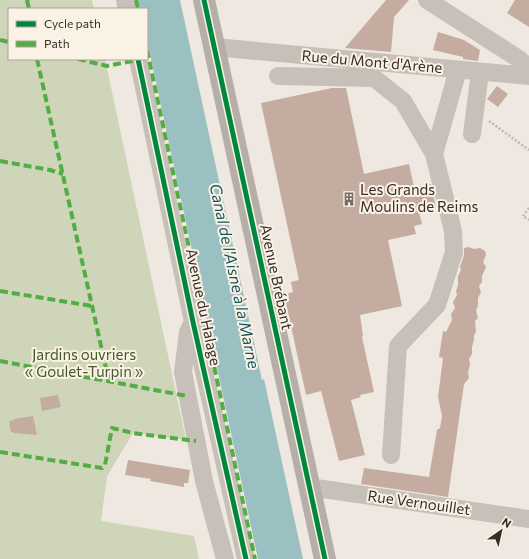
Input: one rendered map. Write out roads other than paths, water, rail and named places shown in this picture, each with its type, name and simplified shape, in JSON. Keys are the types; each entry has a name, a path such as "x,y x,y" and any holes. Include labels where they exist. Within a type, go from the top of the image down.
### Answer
{"main road":[{"name":"Avenue Brébant","path":"204,0 325,559"}],"street":[{"path":"427,0 526,59"},
{"name":"Rue du Mont d'Arène","path":"214,47 529,76"},
{"name":"Avenue du Halage","path":"138,60 193,322 246,559"},
{"path":"434,154 458,70"},
{"path":"472,134 480,72"},
{"path":"278,76 374,78 402,102 434,154 453,231 454,252 437,305 398,346 390,455"},
{"name":"Avenue du Halage","path":"193,322 188,332 183,372 204,481 225,559"},
{"name":"Rue Vernouillet","path":"309,487 529,519"}],"water":[{"name":"Canal de l'Aisne à la Marne","path":"138,0 180,0 262,380 264,379 303,559 258,559 148,45 148,8 140,8"}],"place":[{"name":"Les Grands Moulins de Reims","path":"349,199"}],"park label":[{"name":"Jardins ouvriers « Goulet-Turpin »","path":"84,364"}]}
